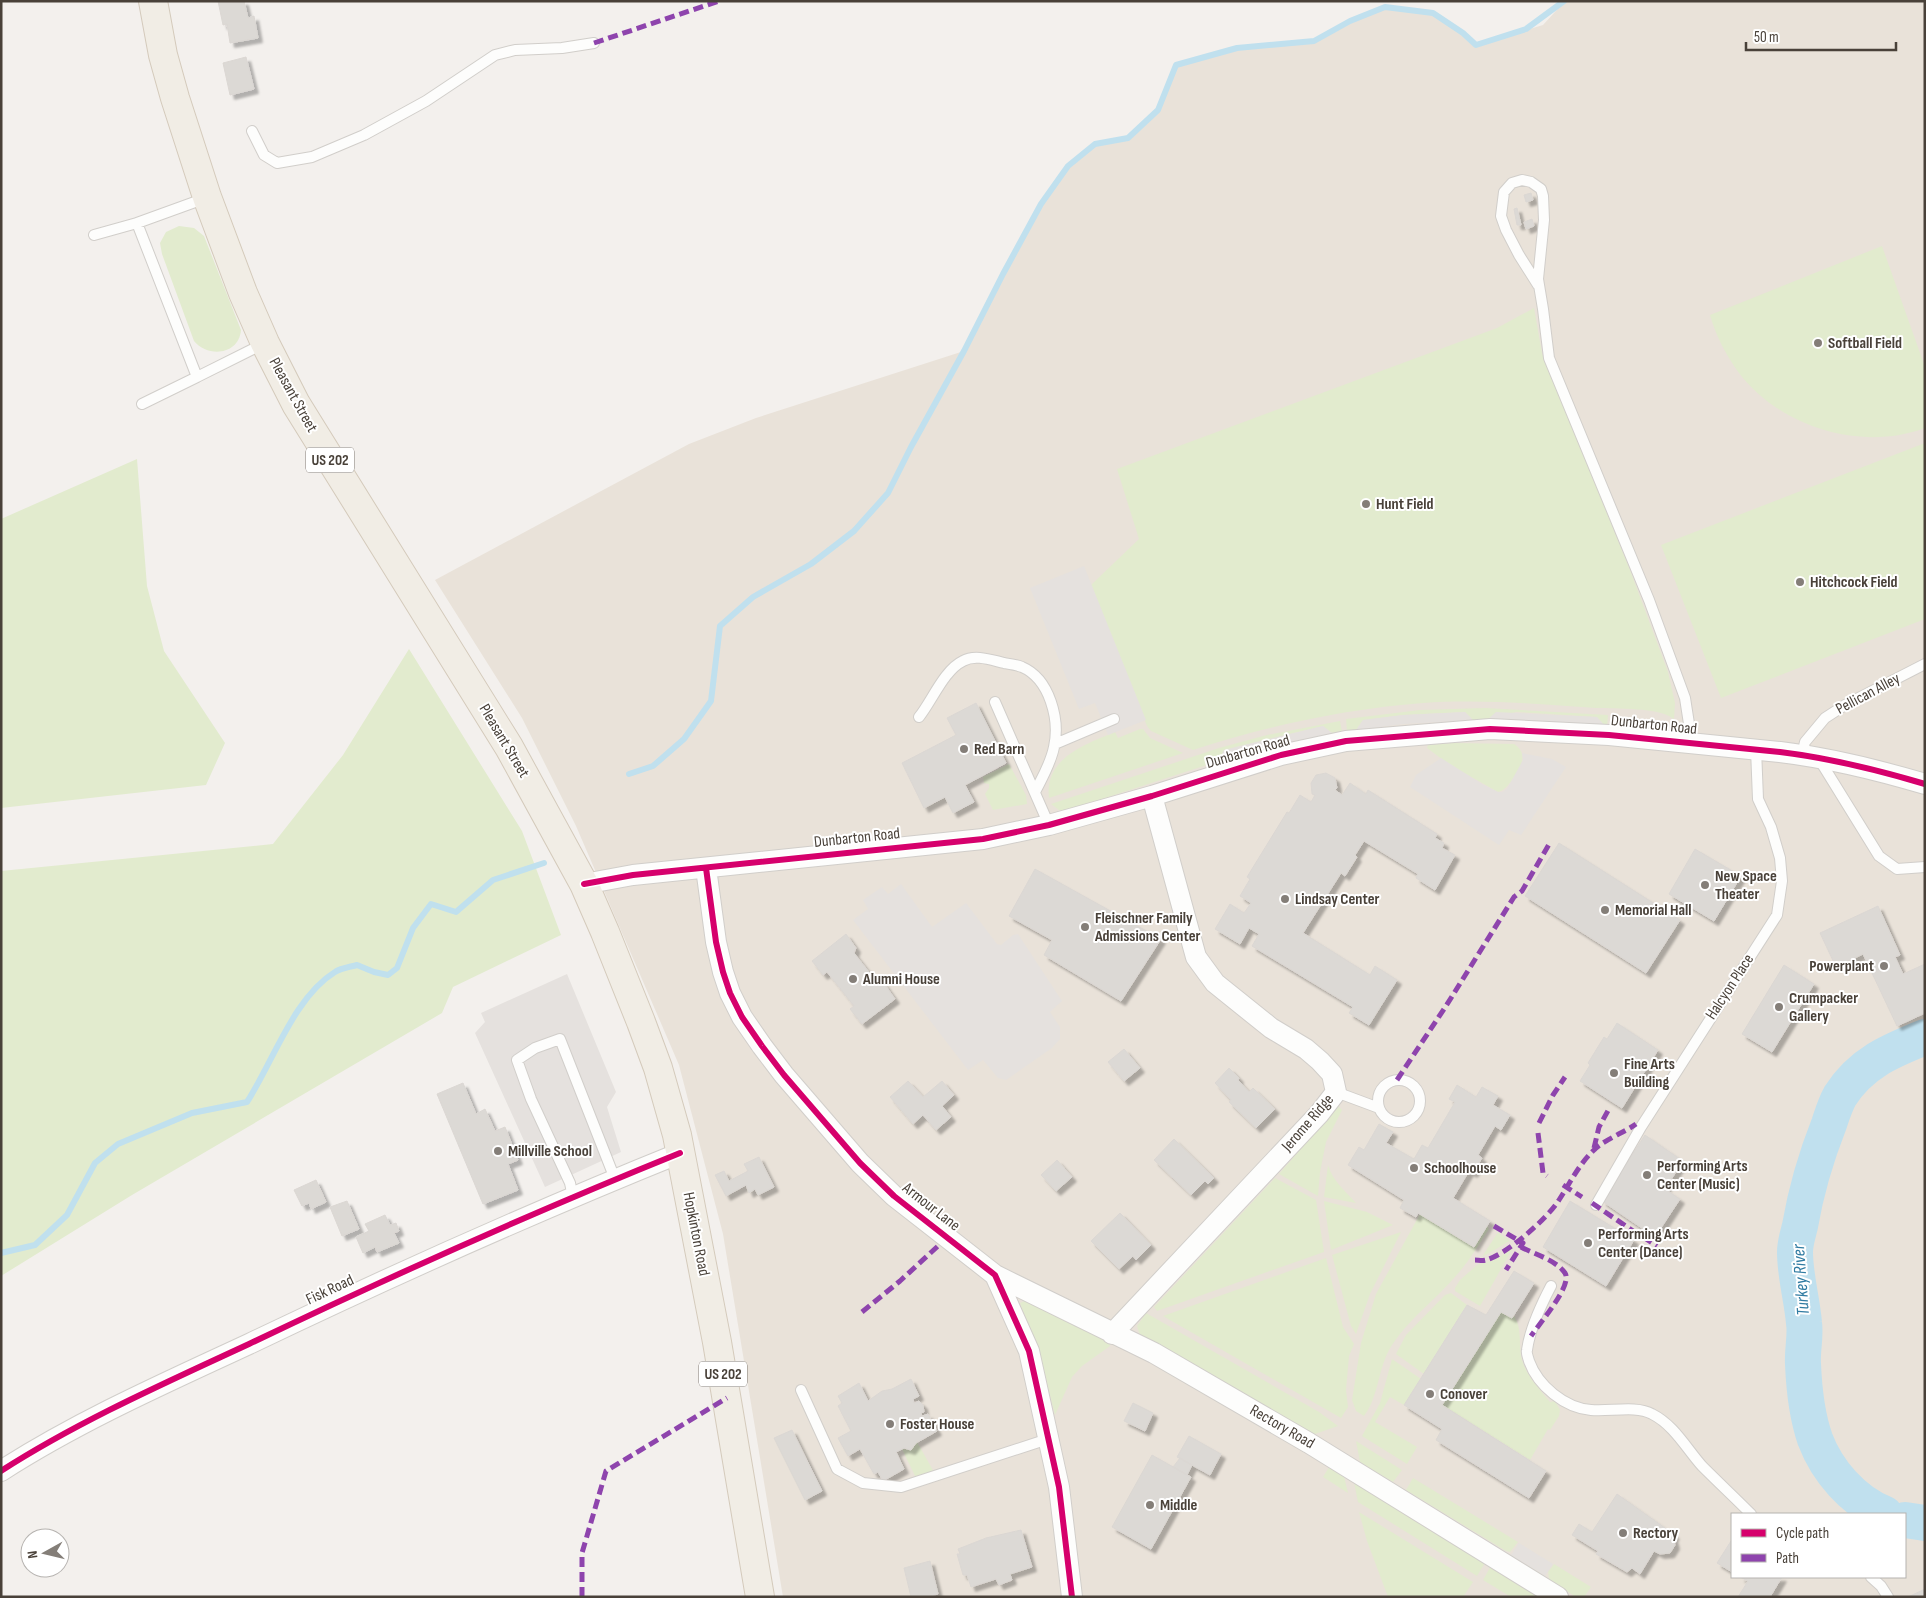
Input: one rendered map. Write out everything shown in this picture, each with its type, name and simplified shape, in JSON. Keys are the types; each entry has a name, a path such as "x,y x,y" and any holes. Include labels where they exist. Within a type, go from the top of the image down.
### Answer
{"main road":[{"name":"Pleasant Street","path":"153,1 163,55 207,197 243,293 265,343 296,404 509,747 584,884"},
{"name":"Hopkinton Road","path":"584,884 605,932 658,1068 677,1135 717,1342 760,1597"}],"street":[{"name":"Dunbarton Road","path":"584,884 633,875 983,839 1048,825 1152,796 1281,755 1346,740 1490,729 1609,735 1756,749 1810,756 1881,771 1925,784"},
{"name":"Jerome Ridge","path":"1112,1334 1319,1114 1336,1092 1332,1074 1320,1061 1306,1049 1271,1028 1215,982 1196,957 1152,796"},
{"name":"Armour Lane","path":"706,868 716,942 723,972 730,993 742,1017 762,1046 784,1075 874,1177 894,1196 995,1275 1029,1351 1059,1487 1072,1597"},
{"name":"Fisk Road","path":"1,1471 100,1414 374,1284 615,1179 680,1153"},
{"name":"Rectory Road","path":"995,1275 1154,1353 1309,1443 1558,1597"}],"lane":[{"path":"252,131 264,156 277,162 312,157 364,135 426,101 495,56 515,50 562,48 594,42"},
{"path":"1538,285 1519,255 1501,216 1504,192 1512,183 1522,180 1531,182 1541,189 1543,196 1544,220 1538,264 1538,285 1549,358 1650,600 1685,698 1692,743"},
{"path":"94,235 137,223 207,197"},
{"path":"137,223 197,378"},
{"path":"142,404 265,343"},
{"path":"919,717 940,685 954,667 963,660 974,658 987,659 1023,668 1045,689 1055,716 1055,744 1036,792"},
{"name":"Pellican Alley","path":"1810,756 1805,742 1824,718 1845,705 1925,664"},
{"path":"995,702 1036,792 1048,825"},
{"path":"1055,744 1114,719"},
{"name":"Halcyon Place","path":"1596,1205 1641,1127 1777,915 1782,881 1780,858 1771,828 1758,799 1756,749"},
{"path":"1810,756 1879,856 1897,869 1925,867"},
{"path":"573,1197 570,1183 531,1100 517,1060 535,1048 560,1039 615,1179"},
{"path":"1336,1092 1379,1108 1388,1119 1403,1122 1415,1115 1420,1103 1420,1096 1413,1085 1394,1080 1383,1088 1379,1094 1379,1108"},
{"path":"1551,1286 1541,1306 1526,1352 1533,1372 1544,1385 1570,1405 1590,1410 1650,1412 1674,1431 1701,1465 1749,1513"},
{"path":"801,1390 837,1470 863,1483 901,1487 1048,1439"},
{"path":"1872,1578 1882,1586 1888,1597"}],"shaded area":[{"path":"1565,1 1925,1 1925,1597 783,1597 723,1234 679,1065 576,826 522,718 435,580 689,444 756,418 964,351 1041,204 1068,166 1095,144 1128,138 1158,110 1176,65 1237,48 1314,41 1385,7 1433,13 1477,45 1543,25"},
{"path":"1084,566 1146,720 1108,735 1095,703 1079,709 1030,588"},
{"path":"1465,712 1473,720 1404,724 1356,730 1363,720 1403,715"},
{"path":"1496,712 1597,717 1605,726 1487,720"},
{"path":"1323,726 1332,733 1265,748 1219,761 1224,750"},
{"path":"1522,753 1552,759 1566,767 1521,835 1509,830 1499,845 1410,787 1416,775 1441,758 1482,784 1502,792 1507,789 1523,760"},
{"path":"901,884 932,927 966,903 997,944 1001,945 1013,935 1018,934 1062,1001 1050,1012 1060,1027 1060,1039 1052,1048 1006,1080 998,1078 983,1060 968,1070 853,920 868,909 863,900 882,887 888,894"},
{"path":"567,974 616,1092 607,1107 621,1152 545,1187 475,1033 485,1022 481,1013"},
{"path":"1519,1543 1553,1564 1545,1576 1511,1555"}],"green space":[{"path":"179,226 194,228 204,236 241,330 235,345 229,349 214,352 207,350 194,341 162,254 160,243 166,232"},
{"name":"Softball Field","path":"1882,246 1925,367 1925,428 1900,435 1875,437 1849,435 1823,430 1776,408 1756,392 1739,373 1722,345 1710,315"},
{"name":"Hunt Field","path":"1534,308 1542,353 1630,570 1668,672 1675,703 1674,719 1658,712 1637,709 1510,702 1444,702 1335,714 1249,733 1193,750 1151,731 1147,726 1091,585 1139,539 1117,469 1497,328"},
{"name":"Hitchcock Field","path":"1925,443 1925,619 1721,698 1661,545"},
{"path":"137,459 147,586 164,651 225,743 206,785 1,808 1,519"},
{"path":"409,649 522,831 561,935 453,987 442,1013 132,1195 1,1276 1,871 273,844 343,755"},
{"path":"1485,708 1608,715 1607,726 1597,717 1516,712 1487,720 1473,720 1465,712 1403,715 1363,720 1356,730 1347,731 1346,719 1420,710"},
{"path":"1340,721 1342,731 1332,733 1323,726 1224,750 1219,761 1068,810 1059,810 1051,804 1219,748 1267,735"},
{"path":"1143,729 1150,738 1183,753 1049,798 1049,784 1053,772 1069,754 1115,732 1118,738"},
{"path":"1454,743 1514,744 1521,751 1522,761 1513,780 1502,791 1498,792 1450,765 1427,748 1428,745"},
{"path":"1009,764 1026,795 1027,804 993,810 985,794 989,784 984,783 983,777"},
{"path":"1338,1106 1342,1110 1326,1142 1320,1172 1318,1196 1279,1174"},
{"path":"1328,1165 1336,1181 1356,1203 1324,1197"},
{"path":"1275,1178 1316,1200 1324,1252 1157,1311 1154,1307"},
{"path":"1324,1201 1367,1212 1393,1225 1331,1250"},
{"path":"1420,1214 1474,1247 1487,1226 1489,1229 1459,1272 1414,1318 1392,1345 1387,1353 1373,1400 1364,1416 1356,1411 1352,1400 1361,1343 1376,1294"},
{"path":"1401,1232 1370,1294 1356,1334 1351,1326 1332,1255"},
{"path":"1498,1232 1510,1241 1482,1257"},
{"path":"1513,1248 1480,1306 1455,1291 1460,1280 1477,1265 1494,1260"},
{"path":"1326,1258 1343,1327 1354,1344 1349,1356 1346,1390 1348,1407 1341,1418 1163,1316"},
{"path":"1451,1293 1467,1305 1424,1374 1396,1354 1406,1335 1445,1295"},
{"path":"1029,1299 1109,1341 1110,1346 1082,1366 1072,1377 1055,1415 1041,1360 1020,1303"},
{"path":"1501,1312 1512,1318 1513,1315 1518,1325 1522,1360 1527,1371 1550,1402 1555,1401 1560,1410 1559,1416 1550,1430 1548,1429 1530,1460 1442,1405"},
{"path":"1146,1313 1319,1412 1338,1426 1312,1435 1140,1336 1137,1326"},
{"path":"1392,1359 1421,1379 1404,1405 1390,1397 1375,1422 1417,1447 1407,1464 1362,1436 1380,1403"},
{"path":"1356,1441 1402,1470 1393,1482 1360,1462"},
{"path":"917,1442 934,1472 916,1478 902,1449 911,1450"},
{"path":"1331,1464 1343,1472 1348,1493 1323,1477"},
{"path":"1413,1478 1518,1542 1510,1552 1506,1551 1406,1490"},
{"path":"1354,1482 1486,1561 1477,1576 1358,1502"},
{"path":"1359,1512 1473,1582 1463,1597 1388,1597 1367,1541"},
{"path":"1492,1564 1543,1597 1511,1597 1483,1580"},
{"path":"1554,1564 1591,1587 1584,1597 1576,1597 1551,1581 1548,1572"}],"building":[{"path":"218,1 244,1 248,18 254,16 258,38 230,43 227,24 223,25"},
{"path":"246,57 254,89 230,95 223,63"},
{"path":"1531,193 1533,200 1526,202 1524,195"},
{"path":"1517,208 1521,225 1517,225 1514,209"},
{"path":"1532,219 1534,226 1526,229 1524,222"},
{"name":"Red Barn","path":"976,703 1006,763 965,785 974,802 953,813 945,797 924,808 902,763 956,735 947,718"},
{"name":"Lindsay Center","path":"1326,773 1335,778 1337,788 1335,790 1342,795 1350,783 1366,794 1368,790 1437,834 1435,838 1444,843 1442,848 1455,855 1435,890 1416,878 1418,874 1364,841 1345,876 1341,873 1303,933 1370,975 1375,966 1397,980 1369,1025 1349,1013 1353,1007 1252,946 1259,934 1249,928 1240,944 1215,929 1230,904 1244,913 1251,903 1240,896 1250,879 1247,877 1287,812 1289,813 1300,795 1311,802 1315,795 1312,794 1311,783 1316,775"},
{"name":"Memorial Hall","path":"1559,843 1680,920 1646,973 1525,896"},
{"name":"New Space Theater","path":"1695,849 1741,876 1714,921 1669,894"},
{"name":"Fleischner Family Admissions Center","path":"1035,869 1161,939 1121,1001 1044,955 1052,940 1009,916"},
{"name":"Powerplant","path":"1878,906 1900,955 1895,957 1903,974 1925,964 1925,1013 1897,1026 1863,954 1836,967 1820,933"},
{"name":"Alumni House","path":"846,934 856,948 854,953 879,985 883,982 895,999 862,1024 850,1009 854,1006 827,972 823,975 812,961"},
{"name":"Crumpacker Gallery","path":"1784,965 1814,984 1772,1052 1742,1034"},
{"name":"Fine Arts Building","path":"1617,1023 1658,1050 1622,1108 1580,1081 1590,1065 1588,1063 1604,1037 1607,1039"},
{"path":"1124,1049 1140,1068 1124,1081 1108,1062"},
{"path":"1229,1068 1249,1092 1253,1088 1275,1109 1256,1128 1229,1102 1231,1100 1215,1083"},
{"path":"908,1081 923,1097 942,1081 954,1095 942,1106 951,1117 936,1130 923,1115 913,1124 890,1097"},
{"path":"463,1083 476,1114 485,1109 495,1131 505,1127 518,1160 508,1164 518,1190 483,1204 437,1094"},
{"name":"Schoolhouse","path":"1457,1085 1476,1097 1482,1087 1498,1096 1493,1105 1510,1115 1501,1130 1495,1126 1478,1155 1482,1158 1473,1173 1469,1171 1453,1198 1490,1221 1474,1247 1418,1213 1416,1217 1400,1208 1404,1200 1348,1165 1359,1147 1364,1150 1379,1124 1393,1132 1386,1143 1414,1159 1422,1145 1428,1148 1455,1102 1449,1099"},
{"name":"Performing Arts Center (Music)","path":"1645,1135 1683,1161 1665,1189 1680,1199 1655,1237 1602,1201"},
{"path":"1174,1139 1214,1178 1208,1184 1205,1181 1191,1195 1154,1160"},
{"path":"759,1157 774,1187 758,1195 755,1189 749,1193 746,1185 726,1196 715,1175 724,1171 729,1181 748,1171 744,1164"},
{"path":"1057,1160 1072,1177 1056,1191 1041,1175"},
{"path":"316,1180 326,1202 311,1209 309,1203 302,1206 294,1190"},
{"path":"347,1201 359,1229 342,1236 330,1207"},
{"name":"Performing Arts Center (Dance)","path":"1570,1201 1634,1240 1606,1286 1543,1247"},
{"path":"1120,1213 1151,1245 1136,1260 1133,1256 1119,1269 1091,1241"},
{"path":"385,1215 390,1225 396,1223 399,1231 394,1233 399,1243 377,1252 375,1247 363,1253 356,1237 369,1231 365,1224"},
{"name":"Conover","path":"1514,1271 1534,1283 1512,1318 1501,1312 1442,1405 1546,1471 1529,1498 1436,1440 1442,1429 1404,1405 1467,1305 1486,1315"},
{"name":"Foster House","path":"911,1379 919,1396 913,1399 914,1403 919,1401 923,1405 924,1412 921,1413 922,1416 928,1414 937,1431 916,1443 911,1450 904,1448 896,1452 904,1469 883,1481 878,1472 874,1474 860,1449 848,1456 838,1438 851,1431 838,1406 842,1403 838,1396 859,1383 868,1401 882,1391 892,1389"},
{"path":"1133,1403 1153,1413 1145,1431 1124,1421"},
{"path":"792,1430 822,1491 805,1500 774,1438"},
{"path":"1189,1436 1221,1454 1210,1475 1177,1457"},
{"name":"Middle","path":"1152,1455 1191,1477 1151,1549 1112,1527"},
{"path":"1180,1458 1192,1465 1187,1475 1173,1467"},
{"name":"Rectory","path":"1617,1494 1675,1535 1673,1537 1675,1545 1670,1553 1660,1554 1654,1551 1640,1574 1632,1568 1627,1572 1596,1554 1598,1551 1572,1535 1579,1524 1592,1532"},
{"path":"1021,1530 1032,1567 1010,1574 1012,1580 999,1585 996,1579 971,1587 967,1575 963,1575 957,1554 960,1554 958,1549 986,1538"},
{"path":"1731,1541 1731,1571 1717,1563"},
{"path":"930,1561 938,1594 927,1597 911,1597 904,1568"},
{"path":"1742,1578 1781,1578 1770,1597 1738,1597 1748,1581"},
{"path":"1925,1589 1925,1597 1908,1597"}],"waterway":[{"path":"629,774 653,766 684,739 711,701 720,626 753,597 811,564 854,531 888,493 1041,204 1068,166 1095,144 1128,138 1158,110 1176,65 1237,48 1314,41 1350,21 1385,7 1433,13 1463,33 1476,45 1526,29 1564,1"},
{"path":"1,1253 35,1245 67,1215 95,1163 118,1144 192,1113 247,1102 296,1014 308,997 335,972 357,965 388,975 397,968 413,928 431,904 456,912 493,880 544,863"},
{"name":"Turkey River","path":"1883,1513 1862,1501 1842,1484 1826,1462 1815,1439 1805,1392 1804,1328 1795,1249 1812,1174 1840,1096 1857,1075 1877,1059 1925,1037"},
{"name":"Turkey River","path":"1906,1520 1925,1523"}],"marked path":[{"path":"594,43 719,1"},
{"path":"1397,1080 1514,897 1522,891 1551,841"},
{"path":"1539,1123 1553,1095 1565,1077"},
{"path":"1594,1148 1599,1127 1610,1107"},
{"path":"1475,1260 1485,1260 1494,1257 1526,1235 1554,1208 1579,1167 1589,1155 1602,1143 1636,1124"},
{"path":"1538,1133 1543,1173 1547,1176"},
{"path":"1563,1185 1582,1197"},
{"path":"1592,1203 1633,1231"},
{"path":"1494,1226 1523,1243 1506,1270"},
{"path":"1643,1237 1657,1246"},
{"path":"862,1312 900,1281 938,1246"},
{"path":"1521,1247 1556,1264 1565,1273 1566,1279 1560,1295 1531,1336"},
{"path":"582,1597 582,1553 606,1471 727,1398"}],"cycle path":[{"path":"584,884 633,875 983,839 1049,825 1152,796 1281,755 1346,741 1490,729 1609,735 1780,752 1853,765 1925,784"},
{"path":"706,868 716,942 723,972 730,993 742,1017 762,1046 784,1075 860,1163 894,1196 995,1275 1029,1351 1059,1487 1072,1597"},
{"path":"1,1471 123,1403 302,1319 517,1221 680,1153"}],"place":[{"name":"Softball Field","path":"1818,343"},
{"name":"Hunt Field","path":"1366,504"},
{"name":"Hitchcock Field","path":"1800,582"},
{"name":"Red Barn","path":"964,749"},
{"name":"New Space Theater","path":"1705,885"},
{"name":"Lindsay Center","path":"1285,899"},
{"name":"Memorial Hall","path":"1605,910"},
{"name":"Fleischner Family Admissions Center","path":"1085,927"},
{"name":"Powerplant","path":"1884,966"},
{"name":"Alumni House","path":"853,979"},
{"name":"Crumpacker Gallery","path":"1779,1007"},
{"name":"Fine Arts Building","path":"1614,1073"},
{"name":"Millville School","path":"498,1151"},
{"name":"Schoolhouse","path":"1414,1168"},
{"name":"Performing Arts Center (Music)","path":"1647,1175"},
{"name":"Performing Arts Center (Dance)","path":"1588,1243"},
{"name":"Conover","path":"1430,1394"},
{"name":"Foster House","path":"890,1424"},
{"name":"Middle","path":"1150,1505"},
{"name":"Rectory","path":"1623,1533"}]}
